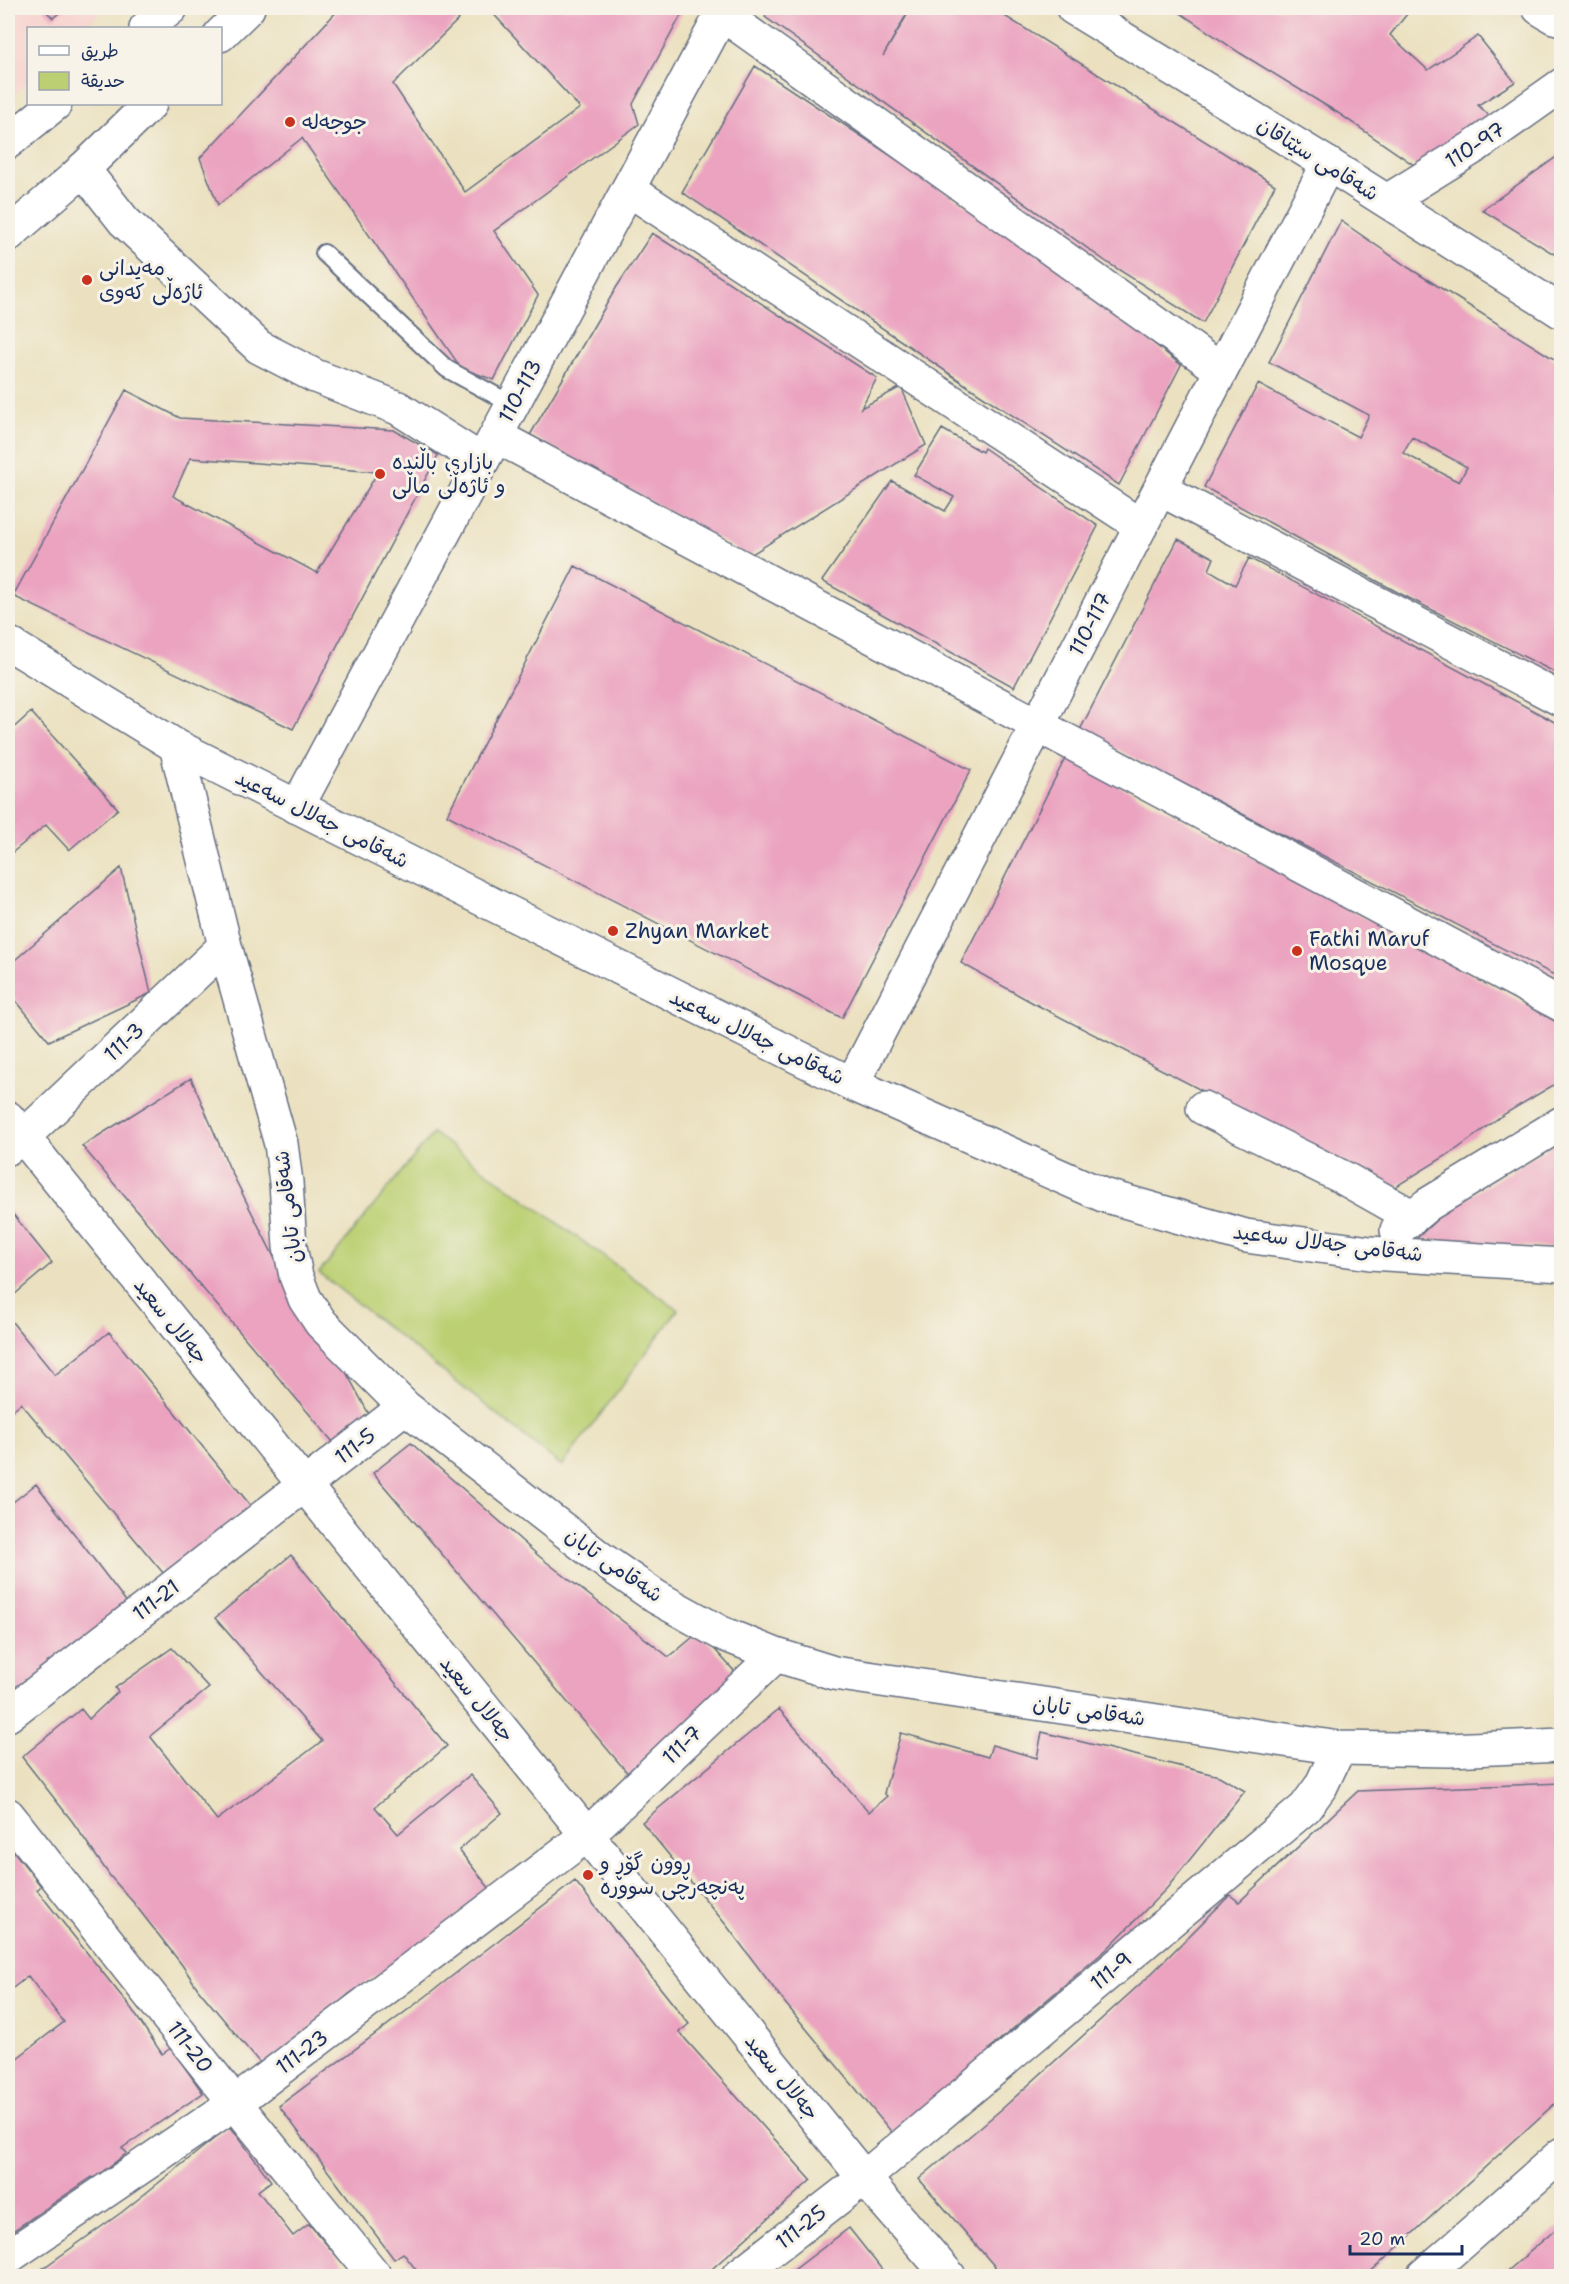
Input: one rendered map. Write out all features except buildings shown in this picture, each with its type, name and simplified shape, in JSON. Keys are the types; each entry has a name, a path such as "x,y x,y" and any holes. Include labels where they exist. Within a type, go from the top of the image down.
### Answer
{"street":[{"path":"147,27 171,8"},
{"path":"222,33 248,8"},
{"name":"شەقامی سێتاقان","path":"1073,8 1328,164 1562,312"},
{"path":"724,10 1221,370"},
{"name":"110-113","path":"297,807 724,10"},
{"name":"110-97","path":"1387,201 1474,147 1562,86"},
{"path":"8,142 54,105"},
{"path":"8,235 83,169 149,105"},
{"name":"110-117","path":"852,1084 1328,164"},
{"path":"83,169 124,221 259,347 315,376 398,408 489,449 1038,725 1562,1005"},
{"path":"628,189 1141,526"},
{"path":"1160,489 1562,700"},
{"name":"شەقامی جەلال سەعید","path":"8,643 176,746 852,1084 1102,1195 1246,1236 1370,1253 1562,1265"},
{"name":"شەقامی تابان","path":"176,746 225,946 280,1144 286,1182 290,1247 296,1276 305,1299 321,1323 405,1407 600,1558 656,1597 721,1633 776,1655 834,1673 1339,1748 1449,1750 1562,1745"},
{"name":"111-3","path":"13,1134 225,946"},
{"path":"1203,1108 1342,1177 1413,1217"},
{"path":"1370,1253 1427,1205 1562,1123"},
{"name":"جه‌لال سعید","path":"13,1134 304,1485 864,2178 950,2277"},
{"name":"111-5","path":"304,1485 405,1407"},
{"name":"111-21","path":"8,1715 304,1485"},
{"name":"111-7","path":"587,1835 776,1655"},
{"name":"111-9","path":"864,2178 1305,1808 1322,1786 1339,1748"},
{"name":"111-20","path":"8,1815 375,2277"},
{"name":"111-23","path":"8,2257 235,2103 587,1835"},
{"path":"1423,2277 1562,2154"},
{"name":"111-25","path":"738,2277 864,2178"}],"lane":[{"path":"324,253 447,369 513,405"}],"shaded area":[{"path":"8,8 106,8 85,27 27,27 27,83 8,102"}],"green space":[{"path":"433,1133 678,1310 562,1466 319,1273"}],"place":[{"name":"جوجەلە","path":"290,122"},
{"name":"مەیدانی ئاژەڵی کەوی","path":"87,280"},
{"name":"بازاري باڵندە و ئاژەڵی ماڵی","path":"380,474"},
{"name":"Zhyan Market","path":"613,931"},
{"name":"Fathi Maruf Mosque","path":"1297,951"},
{"name":"ڕوون گۆڕ و پەنچەرچی سوورە","path":"588,1875"}]}
